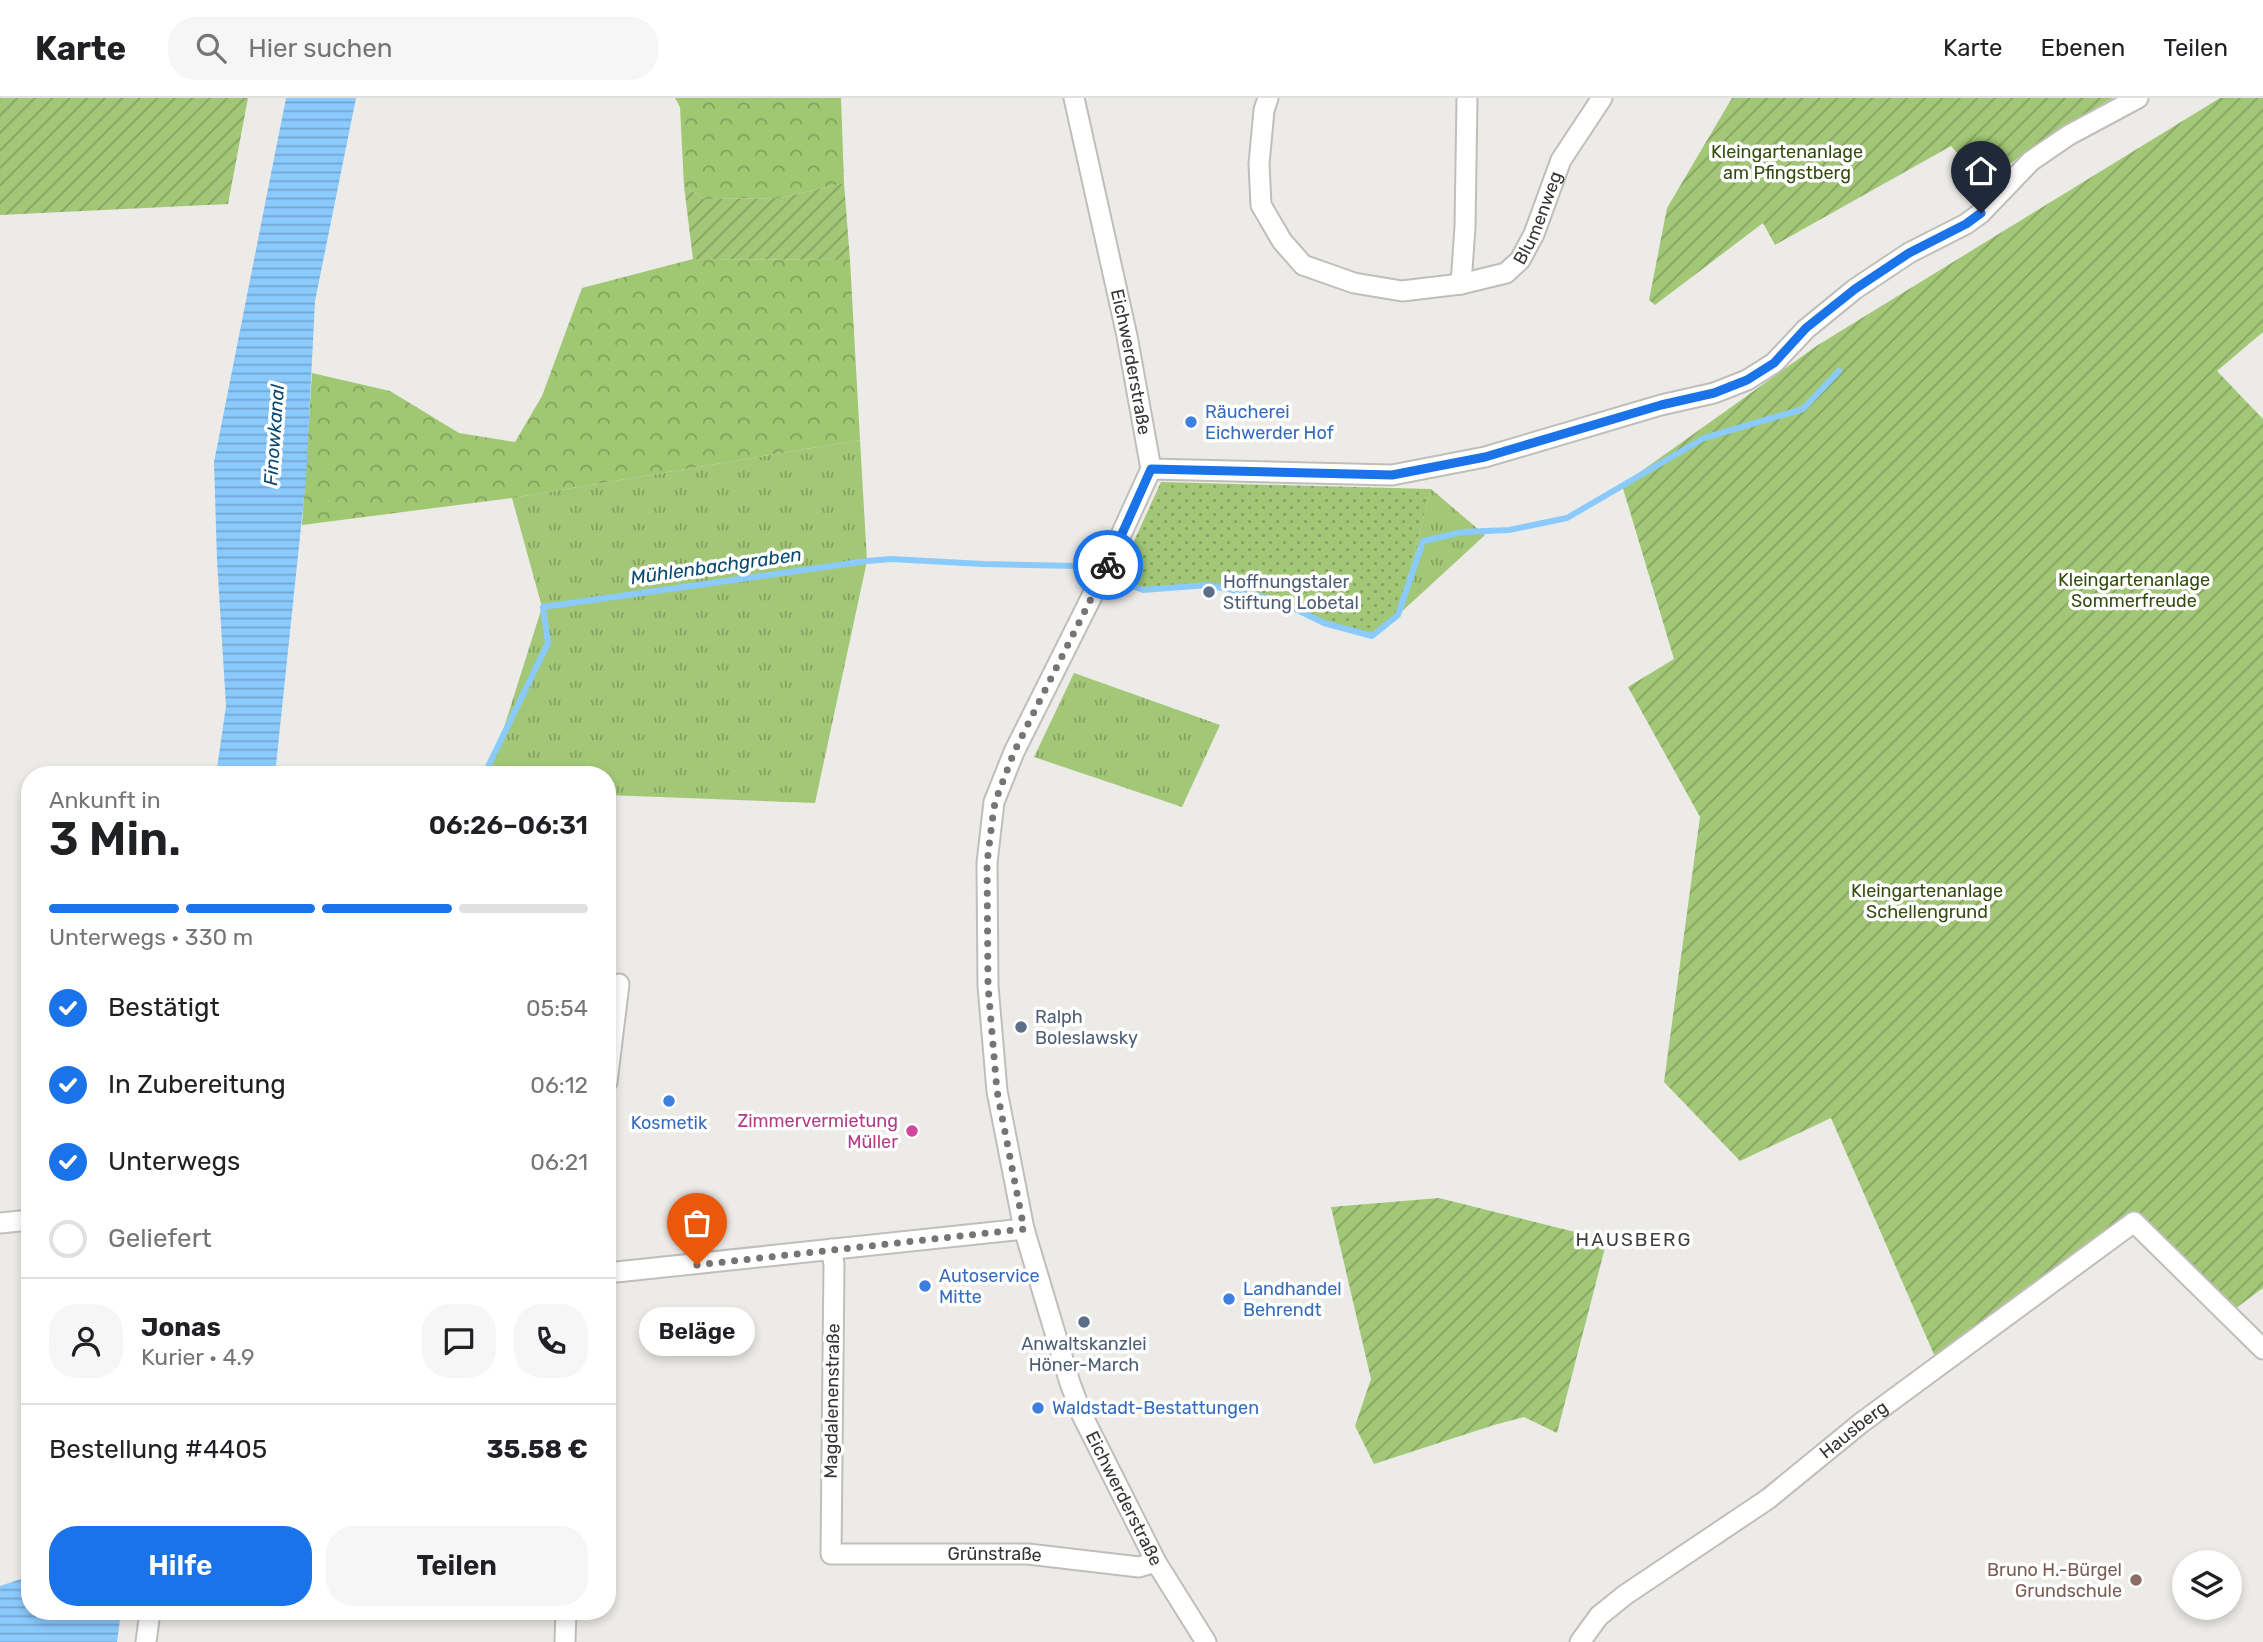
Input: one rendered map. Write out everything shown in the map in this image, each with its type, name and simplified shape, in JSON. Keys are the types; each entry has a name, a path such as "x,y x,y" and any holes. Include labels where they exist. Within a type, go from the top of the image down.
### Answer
{"street":[{"name":"Eichwerderstraße","path":"1074,98 1127,336 1151,469 1104,572 1014,752 995,802 987,863 988,986 997,1091 1024,1229 1082,1415 1156,1562 1206,1642"},
{"name":"Blumenweg","path":"1268,98 1264,110 1259,164 1261,205 1282,241 1303,265 1354,283 1402,291 1461,284 1506,273 1520,260 1534,234 1561,160 1602,98"},
{"path":"1461,284 1465,227 1467,98"},
{"path":"1151,469 1392,475 1485,457 1661,405 1714,393 1747,380 1774,363 1806,328 1855,289 1909,253 1966,224 1981,213 2031,161 2069,135 2138,98"},
{"path":"616,1008 619,984"},
{"path":"0,1223 21,1221"},
{"name":"Hausberg","path":"1580,1642 1599,1616 1625,1595 1768,1499 1861,1423 2134,1222 2263,1349"},
{"path":"616,1272 1024,1229"},
{"name":"Magdalenenstraße","path":"831,1249 834,1264 831,1554"},
{"name":"Grünstraße","path":"831,1554 1028,1554 1139,1567 1156,1562"},
{"path":"146,1642 149,1620"},
{"path":"565,1642 566,1620"}],"green space":[{"path":"0,98 248,98 228,204 0,215"},
{"path":"675,98 841,98 844,183 780,198 704,199 684,186 680,107"},
{"name":"Kleingartenanlage am Pfingstberg","path":"1732,98 2113,98 2048,136 1984,183 1951,146 1775,245 1763,223 1655,305 1649,300 1667,208"},
{"path":"2220,98 2263,98 2263,332 2217,371 2263,419 2263,1288 2228,1314 2134,1222 1939,1366 1831,1118 1740,1161 1664,1082 1700,817 1628,687 1674,659 1622,485 1818,345"},
{"path":"844,183 850,260 693,259 684,186 704,199 780,198"},
{"path":"693,259 850,260 860,440 512,498 302,525 312,373 390,391 459,433 515,442 542,396 582,288"},
{"path":"860,440 867,561 815,803 616,795 616,766 492,766 542,607 512,498"},
{"path":"1161,482 1431,489 1398,615 1372,636 1324,623 1277,600 1208,585 1143,590 1118,576"},
{"path":"1431,489 1485,535 1398,615"},
{"path":"1074,673 1220,725 1182,807 1034,757"},
{"path":"1439,1198 1607,1240 1557,1433 1524,1417 1374,1464 1355,1426 1371,1379 1331,1207"}],"water":[{"name":"Finowkanal","path":"286,98 356,98 315,301 306,479 276,766 217,766 226,706 214,462"},
{"path":"21,1579 21,1620 120,1620 117,1642 0,1642 0,1586"}],"waterway":[{"name":"Mühlenbachgraben","path":"1118,581 1143,590 1208,585 1277,600 1324,623 1372,636 1398,615 1423,541 1463,532 1509,530 1567,518 1704,438 1803,409 1839,371"},
{"name":"Mühlenbachgraben","path":"488,766 548,643 543,607 891,559 1078,566"}],"way so far":[{"path":"697,1265 1024,1229 997,1091 988,986 987,863 992,822 995,802 1014,752 1108,565"}],"place":[{"name":"Räucherei Eichwerder Hof","path":"1191,422"},
{"name":"Hoffnungstaler Stiftung Lobetal","path":"1209,592"},
{"name":"Ralph Boleslawsky","path":"1021,1027"},
{"name":"Kosmetik","path":"669,1101"},
{"name":"Zimmervermietung Müller","path":"912,1131"},
{"name":"Beläge","path":"697,1265"},
{"name":"Autoservice Mitte","path":"925,1286"},
{"name":"Landhandel Behrendt","path":"1229,1299"},
{"name":"Anwaltskanzlei Höner-March","path":"1084,1322"},
{"name":"Waldstadt-Bestattungen","path":"1038,1408"},
{"name":"Bruno H.-Bürgel Grundschule","path":"2136,1580"}],"district":[{"name":"HAUSBERG","path":"1634,1239"}],"route":[{"path":"1108,565 1151,469 1392,475 1485,457 1661,405 1714,393 1747,380 1774,363 1806,328 1855,289 1909,253 1941,238 1981,213"}],"park label":[{"name":"Kleingartenanlage Sommerfreude","path":"2134,590"},
{"name":"Kleingartenanlage Schellengrund","path":"1927,901"}]}
